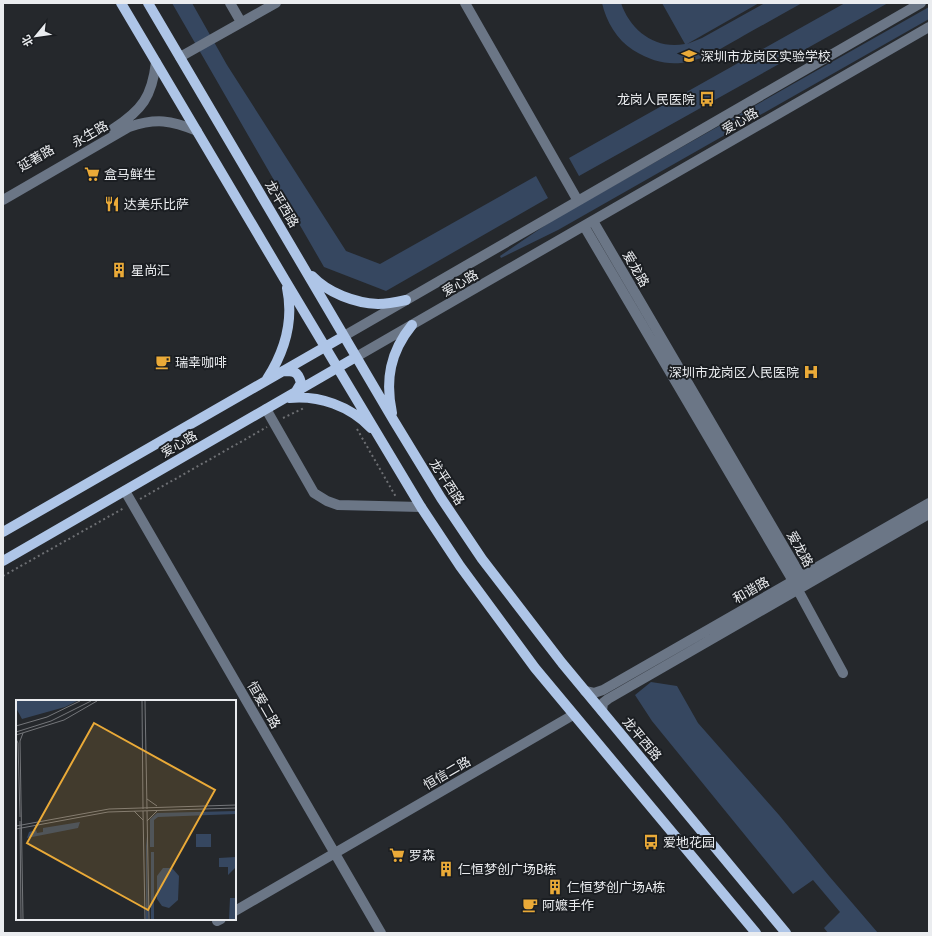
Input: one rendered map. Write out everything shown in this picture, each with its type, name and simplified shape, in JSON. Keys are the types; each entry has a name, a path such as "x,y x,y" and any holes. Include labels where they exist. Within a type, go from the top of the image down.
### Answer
{"main road":[{"path":"122,3 325,347 422,507 460,566 535,668 756,933"},
{"name":"龙平西路","path":"148,3 394,421 482,559 562,663 786,933"},
{"path":"304,267 314,278 327,288 340,295 355,300 379,304 406,300"},
{"path":"267,379 277,363 287,332 289,299 285,280"},
{"path":"394,421 390,402 389,383 392,365 395,352 401,339 412,325"},
{"name":"爱心路","path":"3,532 344,336"},
{"name":"爱心路","path":"3,561 356,357"},
{"path":"283,371 293,371 300,376 301,383 295,393"},
{"path":"285,399 298,397 311,398 337,405 351,412 365,422 380,438"}],"street":[{"path":"230,3 241,22"},
{"path":"180,57 276,3"},
{"path":"465,3 578,201"},
{"name":"爱心路","path":"344,336 921,3"},
{"name":"爱心路","path":"356,357 929,28"},
{"name":"延著路","path":"3,192 126,121 139,109 148,94 154,78 156,62"},
{"name":"永生路","path":"3,200 129,127 146,122 165,121 181,124 197,131"},
{"name":"爱龙路","path":"588,224 797,582 843,672"},
{"path":"266,409 314,493 326,501 338,505 422,507"},
{"name":"恒爱二路","path":"124,491 381,933"},
{"name":"和谐路","path":"602,711 603,703 608,699 929,502"},
{"name":"和谐路","path":"585,691 594,693 603,690 797,582 929,514"},
{"name":"恒信二路","path":"236,910 573,715"}],"path":[{"path":"3,576 292,413 307,408"},
{"path":"352,425 357,430 401,506"}],"shaded area":[{"path":"172,3 192,3 227,65 346,251 380,264 536,176 548,198 386,291 324,267"},
{"path":"602,3 621,3 631,22 645,36 654,41 674,45 685,44 662,3 759,3 687,44 702,38 765,3 802,3 716,51 690,61 677,63 663,62 649,58 627,46 613,30 606,17"},
{"path":"845,3 888,3 579,176 569,158"},
{"path":"929,7 929,19 558,230 501,258 500,256 553,220"},
{"path":"651,682 677,686 698,723 779,815 878,933 828,933 824,928 840,912 813,880 793,894 652,721 635,695"}],"place":[{"name":"深圳市龙岗区实验学校","path":"689,56"},
{"name":"龙岗人民医院","path":"707,99"},
{"name":"盒马鲜生","path":"92,174"},
{"name":"达美乐比萨","path":"112,204"},
{"name":"星尚汇","path":"119,270"},
{"name":"瑞幸咖啡","path":"163,362"},
{"name":"深圳市龙岗区人民医院","path":"811,372"},
{"name":"爱地花园","path":"651,842"},
{"name":"罗森","path":"397,855"},
{"name":"仁恒梦创广场B栋","path":"446,869"},
{"name":"仁恒梦创广场A栋","path":"555,887"},
{"name":"阿嬷手作","path":"530,905"}]}
